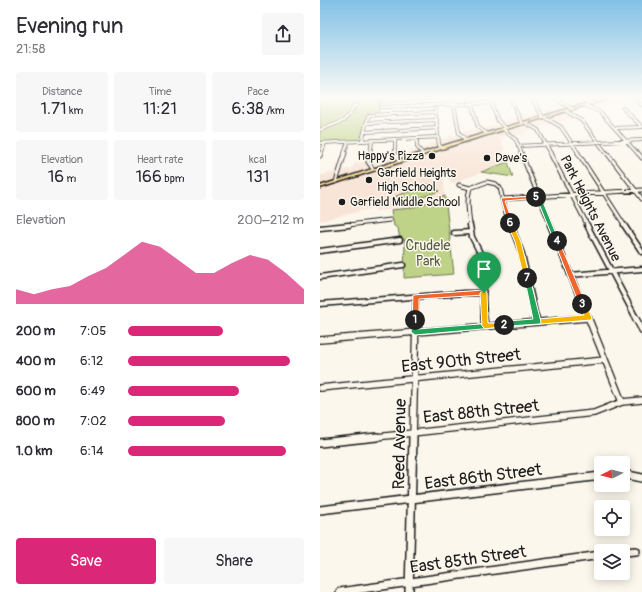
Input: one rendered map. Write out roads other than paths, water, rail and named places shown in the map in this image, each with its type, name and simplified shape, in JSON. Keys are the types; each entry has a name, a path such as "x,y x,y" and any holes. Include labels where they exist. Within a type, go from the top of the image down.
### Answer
{"main road":[{"path":"320,187 373,169 515,126"}],"street":[{"path":"320,130 332,126"},
{"path":"362,141 365,126"},
{"path":"458,126 459,133 466,140"},
{"path":"478,126 487,134"},
{"path":"501,126 514,138 518,146 622,402"},
{"name":"Park Heights Avenue","path":"529,126 538,130 642,330"},
{"path":"560,126 562,127 642,252"},
{"path":"585,126 642,199"},
{"path":"614,126 642,158"},
{"path":"616,128 642,127"},
{"path":"364,132 438,128 439,146 442,148"},
{"path":"320,143 438,137"},
{"path":"417,138 417,147 423,154"},
{"path":"395,140 394,153 400,161"},
{"path":"518,146 642,140"},
{"path":"372,141 368,162 373,169"},
{"path":"336,182 348,142"},
{"path":"320,156 326,143"},
{"path":"459,185 470,188 484,182 494,183 500,188 502,199 522,254 537,322"},
{"path":"470,188 468,194 468,207 471,232 475,245 485,266 485,326"},
{"path":"502,199 642,190"},
{"path":"320,228 390,220"},
{"path":"454,234 471,232"},
{"path":"320,251 400,240"},
{"path":"320,277 403,265"},
{"path":"570,275 642,269"},
{"path":"320,304 416,296 484,293"},
{"name":"Reed Avenue","path":"409,592 416,296"},
{"path":"320,340 588,318"},
{"name":"East 90th Street","path":"320,388 605,360"},
{"name":"East 88th Street","path":"320,443 594,413 622,402 642,400"},
{"path":"630,475 642,478"},
{"name":"East 86th Street","path":"320,510 594,477"},
{"path":"630,551 636,551"},
{"name":"East 85th Street","path":"340,592 594,556"}],"place":[{"name":"Happy's Pizza","path":"432,156"},
{"name":"Dave's","path":"487,158"},
{"name":"Garfield Heights High School","path":"369,180"},
{"name":"Garfield Middle School","path":"342,202"}],"park label":[{"name":"Crudele Park","path":"428,254"}]}
